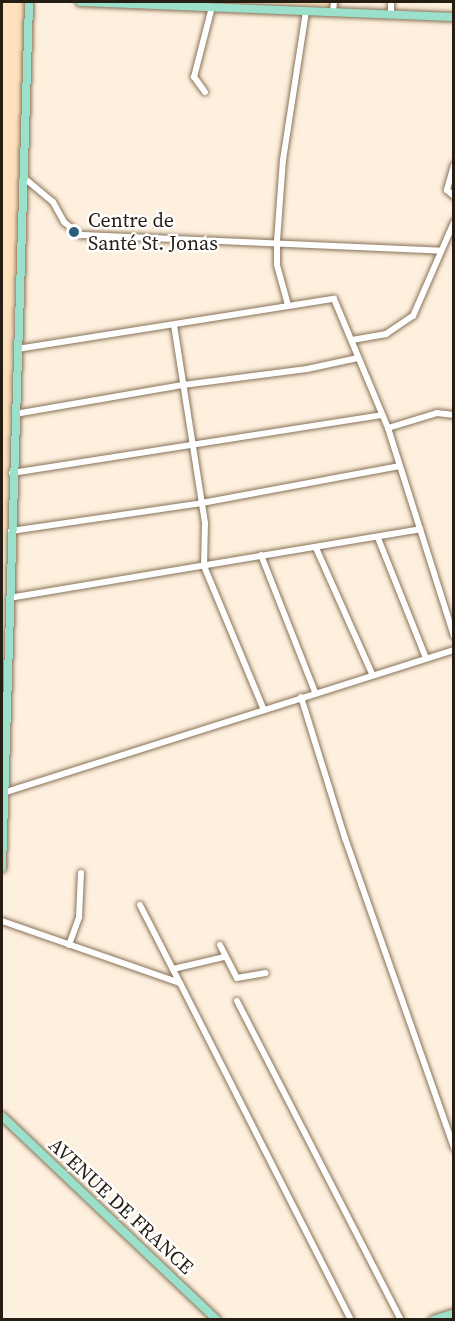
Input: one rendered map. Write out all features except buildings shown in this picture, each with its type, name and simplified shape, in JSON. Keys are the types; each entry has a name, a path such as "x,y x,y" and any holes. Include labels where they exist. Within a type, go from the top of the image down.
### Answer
{"main road":[{"path":"2,868 3,760 29,2"},
{"path":"80,2 453,17"},
{"name":"AVENUE DE FRANCE","path":"2,1116 217,1320"},
{"path":"433,1320 453,1313"}],"street":[{"path":"333,2 333,13"},
{"path":"391,2 391,15"},
{"path":"205,92 194,77 212,7"},
{"path":"288,305 277,265 277,241 283,160 306,11"},
{"path":"453,165 447,190 453,196"},
{"path":"22,177 53,203 64,222 78,234 141,240 277,241 440,251"},
{"path":"352,340 386,334 413,316 453,222"},
{"path":"17,349 288,305 334,300 388,428 453,636"},
{"path":"174,325 202,503 204,566 264,710"},
{"path":"15,414 183,385 306,369 358,358"},
{"path":"388,428 437,413 453,415"},
{"path":"12,473 381,415"},
{"path":"11,531 202,503 399,466"},
{"path":"9,598 420,530"},
{"path":"378,538 426,658"},
{"path":"316,548 372,674"},
{"path":"261,555 315,692"},
{"path":"3,794 315,692 453,650"},
{"path":"301,697 345,838 453,1147"},
{"path":"69,945 78,917 81,873"},
{"path":"140,905 351,1320"},
{"path":"2,921 180,983"},
{"path":"220,945 224,957 238,979 266,972"},
{"path":"173,969 224,957"},
{"path":"237,1001 401,1320"}],"shaded area":[{"path":"2,2 25,2 2,607"},
{"path":"255,2 342,2 342,6"}],"place":[{"name":"Centre de Santé St. Jonas","path":"74,232"}]}
